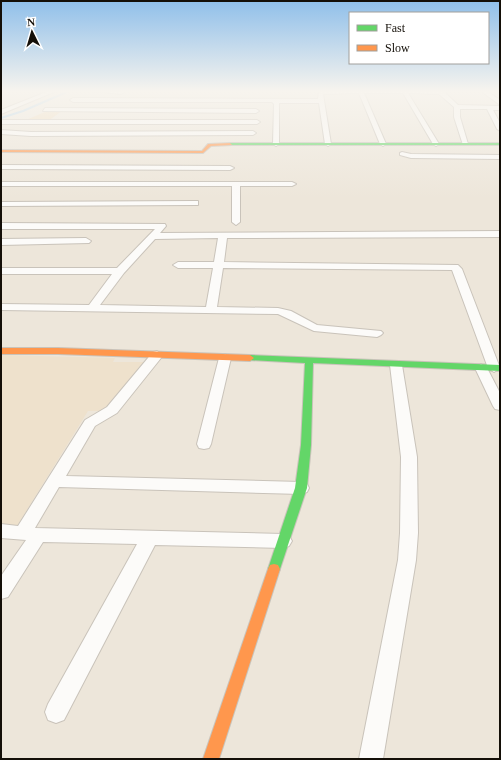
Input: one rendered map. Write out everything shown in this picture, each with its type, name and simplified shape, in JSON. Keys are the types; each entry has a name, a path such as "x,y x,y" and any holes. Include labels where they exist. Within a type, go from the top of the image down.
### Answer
{"street":[{"path":"276,126 276,144"},
{"path":"325,126 328,144"},
{"path":"376,126 383,144"},
{"path":"426,126 436,144"},
{"path":"460,126 465,144"},
{"path":"1,132 31,134 253,133"},
{"path":"1,151 203,152 213,144 500,144"},
{"path":"402,154 411,156 500,157"},
{"path":"1,167 230,168"},
{"path":"1,184 292,184"},
{"path":"236,184 236,222"},
{"path":"1,204 195,203"},
{"path":"1,226 162,226 120,271 92,308"},
{"path":"154,236 500,234"},
{"path":"211,310 223,236"},
{"path":"1,242 86,241"},
{"path":"1,351 157,355 497,368 457,269 454,267 178,265"},
{"path":"1,271 120,271"},
{"path":"1,307 278,311 287,313 314,328 377,333"},
{"path":"1,591 26,555 30,534 54,481 90,423 112,410 157,355"},
{"path":"204,444 225,358"},
{"path":"210,759 301,488 306,451 309,362"},
{"path":"371,759 407,560 409,533 409,457 396,365"},
{"path":"481,368 500,406"},
{"path":"54,481 301,488"},
{"path":"1,532 283,541"},
{"path":"56,712 150,537"}],"shaded area":[{"path":"1,355 115,358 113,362 146,362 106,411 88,411 17,526 1,525"}],"traffic: fast":[{"path":"230,144 500,144"},
{"path":"250,358 500,368"},
{"path":"274,569 301,488 306,445 309,362"}],"traffic: slow":[{"path":"1,151 203,152 210,145 230,144"},
{"path":"1,351 58,351 250,358"},
{"path":"211,759 274,569"}]}
